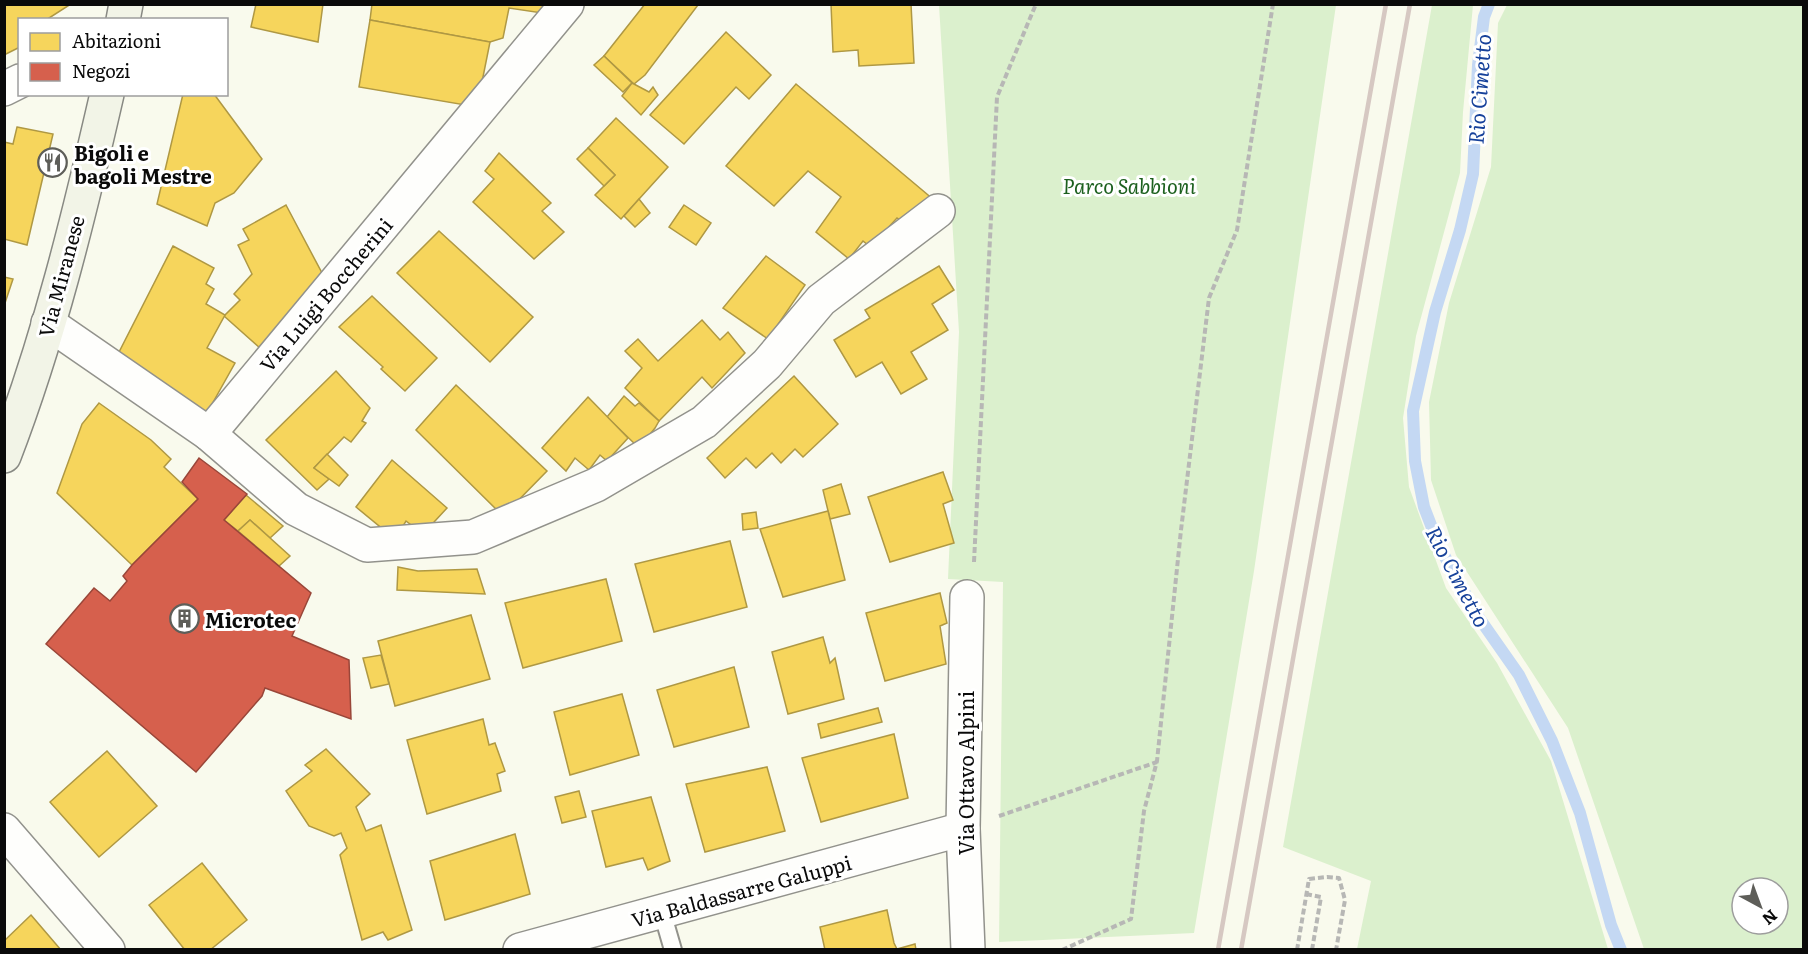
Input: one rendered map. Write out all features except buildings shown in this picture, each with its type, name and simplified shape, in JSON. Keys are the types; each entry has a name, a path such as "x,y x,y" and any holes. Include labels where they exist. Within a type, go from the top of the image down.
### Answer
{"street":[{"name":"Via Luigi Boccherini","path":"209,434 567,4"},
{"path":"4,90 18,82"},
{"name":"Via Miranese","path":"4,456 24,403 48,323 106,96"},
{"path":"48,323 209,434 296,509 368,545 473,537 596,485 704,422 767,364 821,300 938,211"},
{"name":"Via Ottavo Alpini","path":"967,597 963,829 968,950"},
{"name":"Via Baldassarre Galuppi","path":"520,950 963,829"},
{"path":"4,830 108,950"}],"lane":[{"path":"662,912 673,950"}],"path":[{"path":"967,597 975,554 997,97 1036,4"},
{"path":"1062,950 1131,919 1144,811 1157,762 1181,531 1209,298 1237,230 1273,4"},
{"path":"963,829 1157,762"},
{"path":"1297,950 1309,879 1327,877 1339,878 1345,900 1336,950"},
{"path":"1306,894 1321,897 1312,950"}],"green space":[{"name":"Parco Sabbioni","path":"939,5 1336,5 1254,571 1194,933 999,942 1003,582 948,579 959,332"},
{"path":"1432,5 1473,5 1460,173 1416,336 1403,418 1409,487 1446,588 1497,663 1551,761 1608,949 1357,949 1371,881 1283,847"},
{"path":"1507,5 1803,5 1803,949 1644,949 1568,728 1456,555 1431,480 1429,402 1449,303 1491,167 1498,23"}],"waterway":[{"name":"Rio Cimetto","path":"1489,4 1484,17 1478,65 1473,174 1460,230 1435,312 1413,411 1415,461 1424,507 1439,546 1477,615 1519,675 1552,741 1580,813 1611,925 1621,950"}],"railway":[{"path":"1218,950 1386,4"},
{"path":"1241,950 1410,4"}],"place":[{"name":"Bigoli e bagoli Mestre","path":"53,163"},
{"name":"Microtec","path":"184,619"}]}
